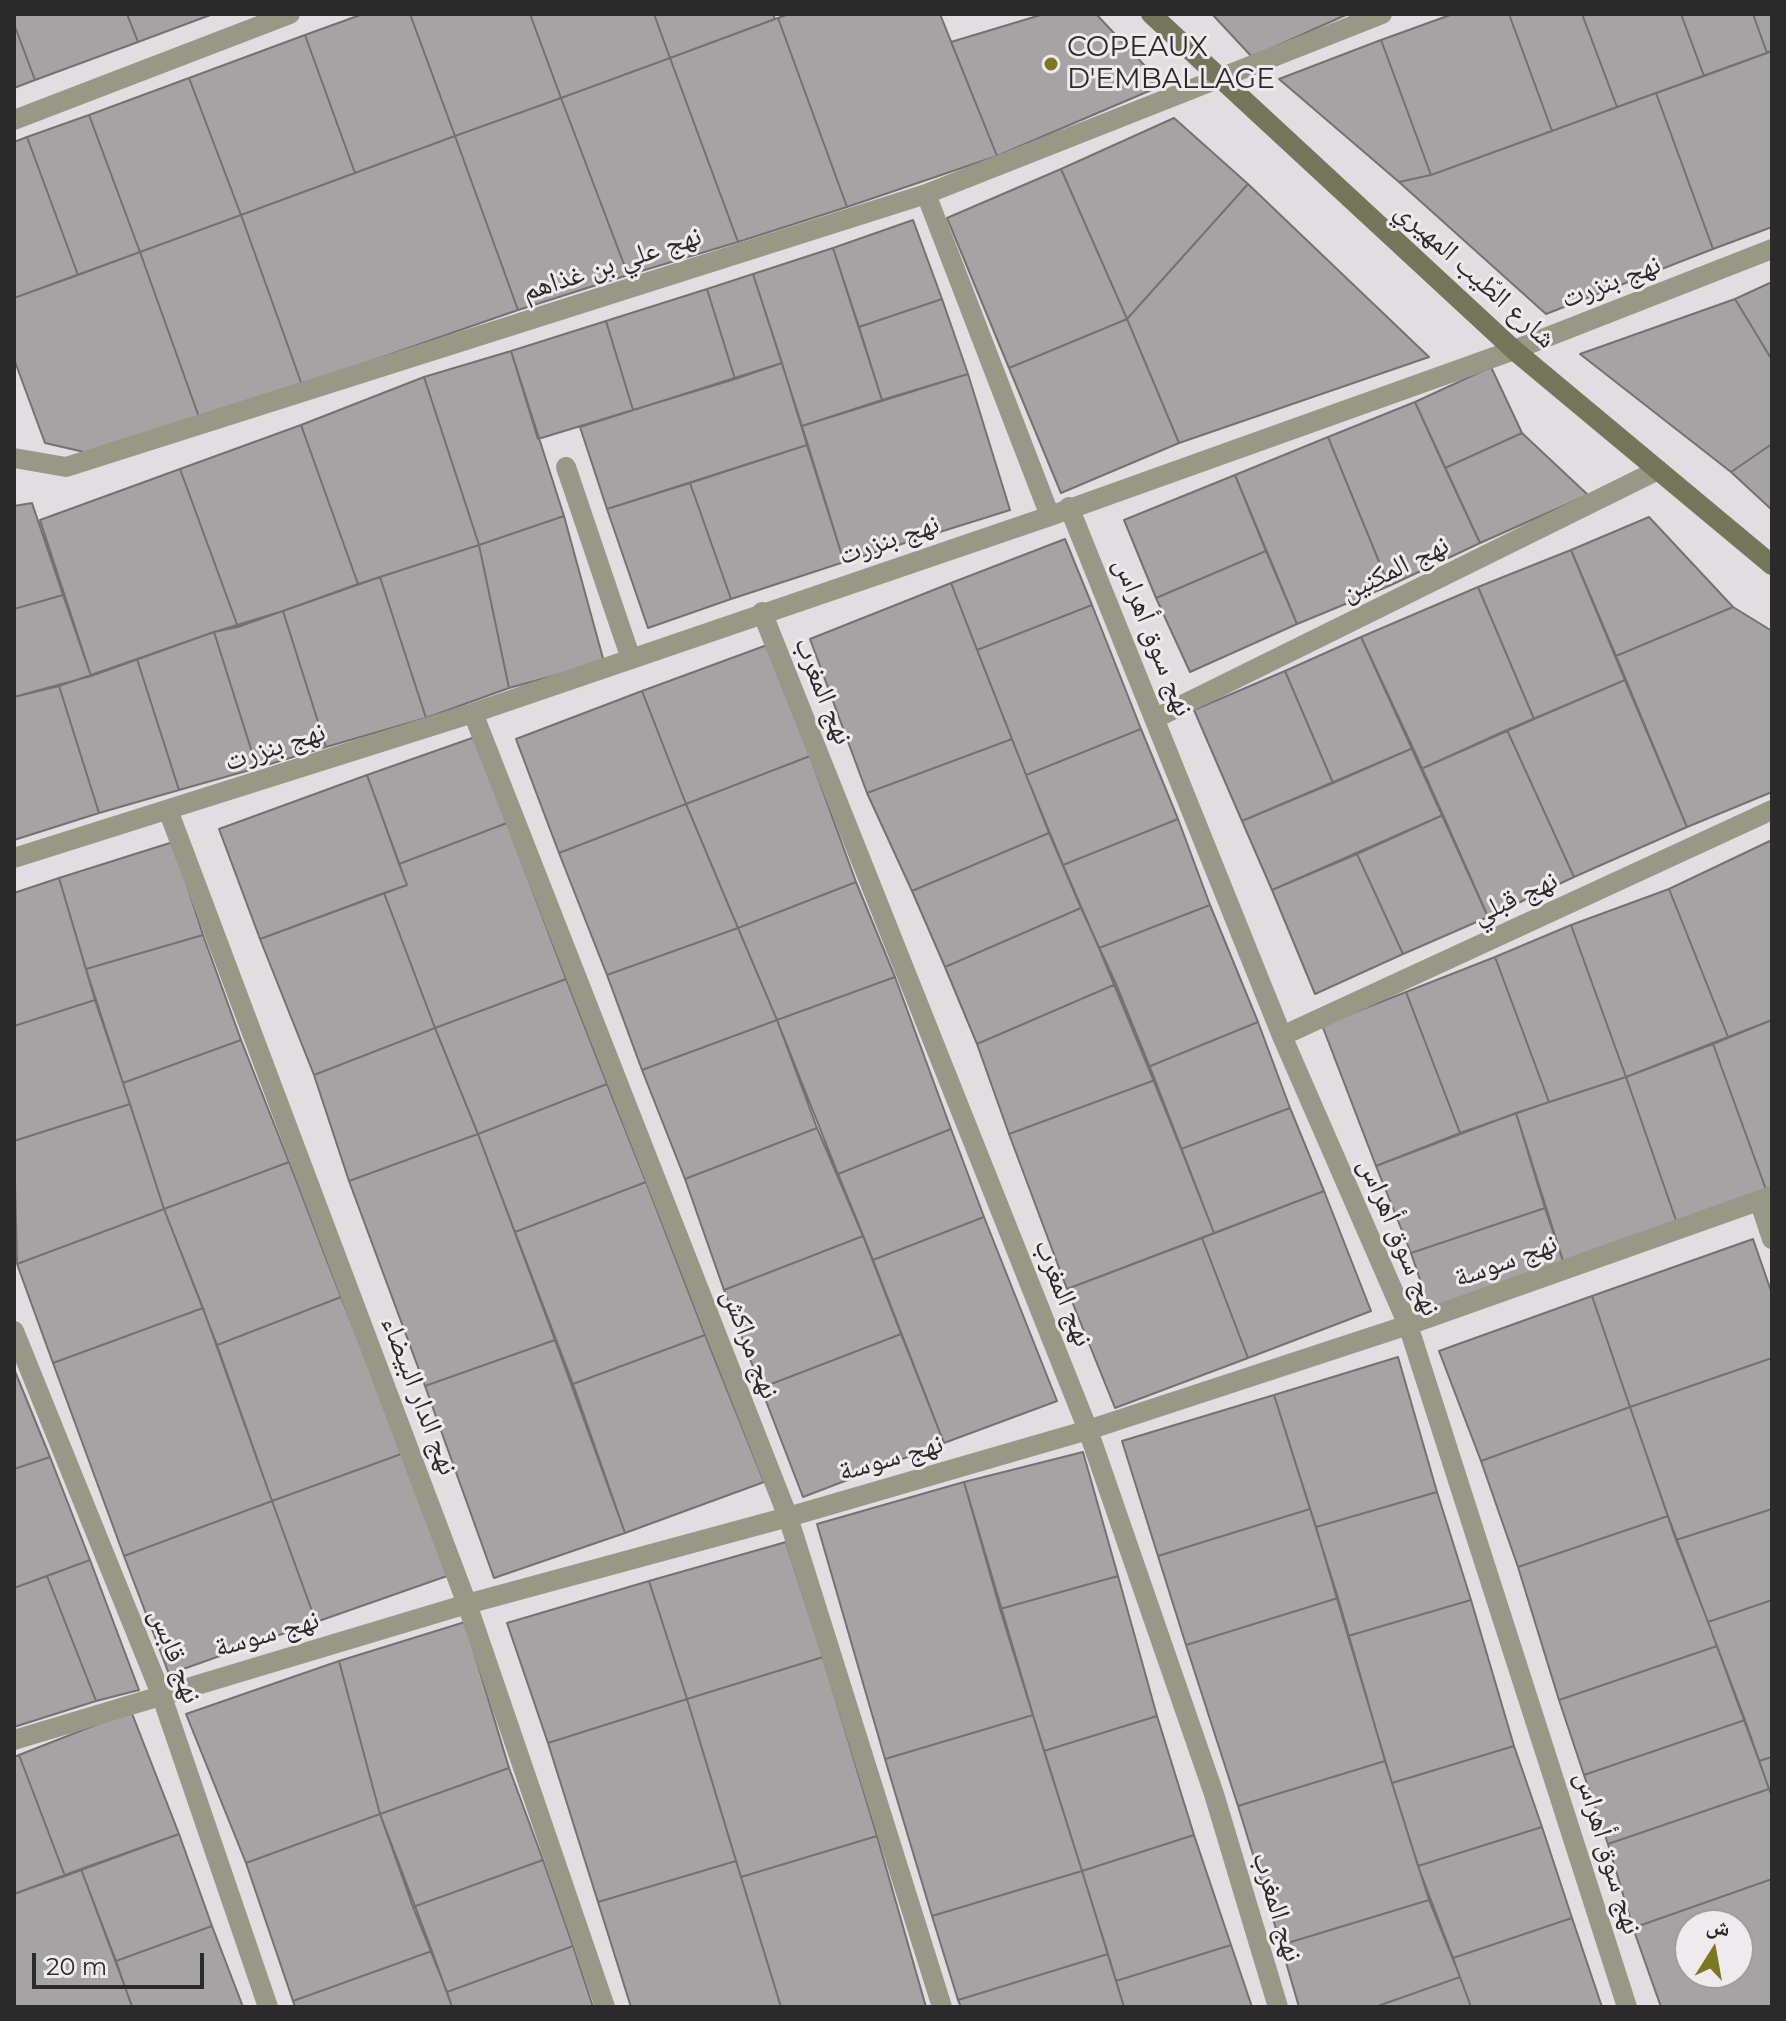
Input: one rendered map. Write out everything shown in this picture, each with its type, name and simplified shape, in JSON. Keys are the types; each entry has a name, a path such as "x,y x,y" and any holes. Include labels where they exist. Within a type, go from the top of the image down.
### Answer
{"street":[{"path":"14,120 290,14"},
{"name":"شارع الطّيب المهيري","path":"1151,14 1514,350 1772,565"},
{"name":"نهج علي بن غذاهم","path":"14,458 66,467 926,194 1382,14"},
{"path":"926,194 1050,516"},
{"name":"نهج بنزرت","path":"14,858 473,713 1050,516 1514,350 1772,249"},
{"path":"566,467 631,659"},
{"name":"نهج المكنين","path":"1156,718 1658,470"},
{"name":"نهج سوق أهراس","path":"1069,507 1282,1036 1408,1325 1627,2007"},
{"name":"نهج المغرب","path":"762,612 1088,1430 1214,1794 1278,2007"},
{"name":"نهج مراكش","path":"473,713 788,1517 942,2007"},
{"name":"نهج الدار البيضاء","path":"168,810 467,1604 605,2007"},
{"name":"نهج قبلي","path":"1282,1036 1772,810"},
{"path":"1765,1198 1772,1239"},
{"name":"نهج سوسة","path":"14,1740 467,1604 788,1517 1088,1430 1408,1325 1765,1198"},
{"name":"نهج قابس","path":"14,1331 161,1694 268,2007"}],"building":[{"path":"14,14 127,14 138,42 35,80 14,24"},
{"path":"127,14 213,14 138,42"},
{"path":"363,14 410,14 455,136 355,173 305,35"},
{"path":"410,14 530,14 561,98 455,136"},
{"path":"530,14 654,14 670,58 561,98"},
{"path":"654,14 773,14 775,19 670,58"},
{"path":"789,14 940,14 997,156 847,207 778,18"},
{"name":"COPEAUX D'EMBALLAGE","path":"1044,14 1096,14 1163,85 997,156 951,42"},
{"path":"1212,14 1348,14 1252,57"},
{"path":"1453,14 1509,14 1552,131 1431,175 1381,40"},
{"path":"1509,14 1582,14 1617,107 1552,131"},
{"path":"1582,14 1681,14 1704,76 1617,107"},
{"path":"1681,14 1753,14 1767,53 1704,76"},
{"path":"1753,14 1772,14 1772,51 1767,53"},
{"path":"778,18 847,207 738,242 670,58"},
{"path":"14,24 35,80 14,88"},
{"path":"305,35 355,173 241,215 189,78"},
{"path":"1381,40 1431,175 1399,182 1279,79"},
{"path":"1772,51 1772,227 1713,249 1656,93"},
{"path":"670,58 738,242 628,275 561,98"},
{"path":"189,78 241,215 140,252 89,115"},
{"path":"1656,93 1713,249 1546,314 1399,182 1431,175"},
{"path":"561,98 628,275 518,310 455,136"},
{"path":"89,115 140,252 78,275 27,137"},
{"path":"1174,118 1248,184 1127,319 1061,169"},
{"path":"455,136 518,310 302,385 241,215"},
{"path":"27,137 78,275 14,298 14,142"},
{"path":"1061,169 1127,319 1009,368 947,218"},
{"path":"1248,184 1429,357 1179,443 1127,319"},
{"path":"241,215 302,385 200,420 140,252"},
{"path":"913,220 942,299 859,327 833,248"},
{"path":"833,248 882,400 802,426 753,274"},
{"path":"140,252 200,420 93,454 45,443 14,359 14,298"},
{"path":"753,274 782,363 735,379 707,289"},
{"path":"1772,282 1772,360 1735,299"},
{"path":"707,289 735,379 633,410 606,321"},
{"path":"942,299 968,374 882,400 859,327"},
{"path":"1735,299 1772,360 1772,444 1731,472 1580,354"},
{"path":"1127,319 1179,443 1061,493 1009,368"},
{"path":"606,321 633,410 538,439 511,351"},
{"path":"511,351 564,516 479,545 424,377"},
{"path":"782,363 807,445 607,509 580,427"},
{"path":"1491,367 1522,433 1445,468 1415,402"},
{"path":"968,374 1010,510 844,562 802,426"},
{"path":"424,377 479,545 358,584 301,425"},
{"path":"1415,402 1480,543 1389,586 1328,437"},
{"path":"301,425 358,584 238,627 180,469"},
{"path":"1522,433 1588,495 1480,543 1445,468"},
{"path":"1328,437 1389,586 1297,624 1235,475"},
{"path":"1772,444 1772,510 1731,472"},
{"path":"807,445 844,562 731,599 690,483"},
{"path":"180,469 238,627 214,632 91,676 40,520"},
{"path":"1235,475 1266,551 1156,598 1124,520"},
{"path":"690,483 731,599 648,628 607,509"},
{"path":"32,503 63,595 14,609 14,506"},
{"path":"564,516 604,662 509,688 479,545"},
{"path":"1649,517 1733,607 1616,656 1571,550"},
{"path":"1065,539 1092,605 977,650 951,583"},
{"path":"479,545 509,688 426,718 380,577"},
{"path":"1571,550 1625,680 1534,719 1478,587"},
{"path":"1266,551 1297,624 1190,672 1156,598"},
{"path":"380,577 426,718 326,747 283,611"},
{"path":"951,583 1012,739 867,793 810,639"},
{"path":"1478,587 1534,719 1421,769 1361,637"},
{"path":"63,595 91,676 14,697 14,609"},
{"path":"1092,605 1141,729 1026,775 977,650"},
{"path":"1733,607 1772,631 1772,792 1687,827 1616,656"},
{"path":"283,611 326,747 257,768 214,632"},
{"path":"214,632 257,768 179,790 137,659"},
{"path":"1361,637 1413,748 1333,783 1285,671"},
{"path":"767,645 810,756 686,804 642,691"},
{"path":"137,659 179,790 99,813 59,686"},
{"path":"1285,671 1333,783 1242,821 1194,710"},
{"path":"1625,680 1687,827 1574,877 1507,730"},
{"path":"59,686 99,813 14,840 14,697"},
{"path":"642,691 686,804 559,853 516,739"},
{"path":"1141,729 1178,819 1063,865 1026,775"},
{"path":"1507,730 1574,877 1488,917 1421,769"},
{"path":"475,737 507,823 399,864 367,775"},
{"path":"1012,739 1049,833 912,891 867,793"},
{"path":"1413,748 1443,815 1272,890 1242,821"},
{"path":"810,756 856,882 738,928 686,804"},
{"path":"367,775 407,885 260,939 219,829"},
{"path":"686,804 738,928 607,975 559,853"},
{"path":"1443,815 1488,917 1403,954 1357,854"},
{"path":"1178,819 1210,905 1099,948 1063,865"},
{"path":"507,823 566,979 435,1028 384,893 407,885 399,864"},
{"path":"1049,833 1081,908 945,967 912,891"},
{"path":"1772,840 1772,1020 1728,1037 1669,889"},
{"path":"173,842 203,935 86,969 59,878"},
{"path":"1357,854 1403,954 1315,994 1272,890"},
{"path":"59,878 95,1000 14,1026 14,893"},
{"path":"856,882 895,977 777,1020 738,928"},
{"path":"1669,889 1728,1037 1626,1077 1571,925"},
{"path":"384,893 435,1028 314,1075 260,939"},
{"path":"1210,905 1258,1022 1148,1067 1099,948"},
{"path":"1081,908 1116,984 977,1044 945,967"},
{"path":"1571,925 1626,1077 1549,1102 1495,957"},
{"path":"738,928 777,1020 642,1070 607,975"},
{"path":"203,935 241,1040 123,1083 86,969"},
{"path":"1495,957 1549,1102 1460,1133 1406,992"},
{"path":"895,977 951,1129 838,1174 777,1020"},
{"path":"566,979 607,1084 478,1134 435,1028"},
{"path":"1116,984 1155,1080 1009,1134 977,1044"},
{"path":"1406,992 1460,1133 1376,1166 1322,1025"},
{"path":"95,1000 130,1104 14,1141 14,1026"},
{"path":"777,1020 817,1128 685,1179 642,1070"},
{"path":"1772,1020 1772,1194 1768,1195 1713,1044"},
{"path":"1258,1022 1290,1108 1181,1149 1148,1067"},
{"path":"435,1028 478,1134 349,1181 314,1075"},
{"path":"241,1040 289,1162 164,1209 123,1083"},
{"path":"1713,1044 1768,1195 1678,1226 1626,1077"},
{"path":"1626,1077 1678,1226 1564,1264 1516,1113"},
{"path":"1155,1080 1214,1233 1067,1289 1009,1134"},
{"path":"607,1084 646,1182 515,1232 478,1134"},
{"path":"130,1104 164,1209 17,1264 14,1141"},
{"path":"1290,1108 1324,1191 1214,1233 1181,1149"},
{"path":"1516,1113 1545,1208 1411,1253 1376,1166"},
{"path":"817,1128 863,1236 724,1290 685,1179"},
{"path":"951,1129 984,1217 873,1260 838,1174"},
{"path":"478,1134 555,1340 425,1386 349,1181"},
{"path":"289,1162 341,1297 217,1345 164,1209"},
{"path":"646,1182 705,1335 573,1384 515,1232"},
{"path":"1324,1191 1371,1311 1248,1358 1202,1238"},
{"path":"1545,1208 1564,1264 1430,1309 1411,1253"},
{"path":"164,1209 203,1308 53,1363 17,1264"},
{"path":"984,1217 1057,1401 944,1443 873,1260"},
{"path":"863,1236 901,1334 761,1388 724,1290"},
{"path":"1202,1238 1248,1358 1115,1408 1067,1289"},
{"path":"1753,1239 1772,1294 1772,1358 1630,1407 1592,1296"},
{"path":"1592,1296 1630,1407 1481,1461 1439,1351"},
{"path":"341,1297 404,1453 272,1501 217,1345"},
{"path":"203,1308 272,1501 124,1556 53,1363"},
{"path":"901,1334 944,1443 803,1497 761,1388"},
{"path":"705,1335 764,1482 625,1533 573,1384"},
{"path":"555,1340 625,1533 494,1578 425,1386"},
{"path":"1398,1357 1437,1492 1316,1527 1274,1395"},
{"path":"1772,1358 1772,1509 1676,1540 1630,1407"},
{"path":"14,1369 50,1457 14,1469"},
{"path":"1274,1395 1310,1509 1158,1556 1122,1441"},
{"path":"1630,1407 1668,1516 1518,1567 1481,1461"},
{"path":"1083,1452 1118,1576 1000,1609 964,1482"},
{"path":"404,1453 447,1576 316,1622 272,1501"},
{"path":"50,1457 90,1560 14,1588 14,1469"},
{"path":"964,1482 1033,1715 885,1759 817,1524"},
{"path":"1437,1492 1471,1600 1348,1636 1316,1527"},
{"path":"272,1501 316,1622 169,1674 124,1556"},
{"path":"1310,1509 1338,1598 1186,1645 1158,1556"},
{"path":"1772,1509 1772,1600 1708,1622 1676,1540"},
{"path":"1668,1516 1717,1646 1559,1700 1518,1567"},
{"path":"786,1542 823,1657 687,1699 649,1581"},
{"path":"90,1560 139,1690 96,1701 47,1576"},
{"path":"47,1576 96,1701 14,1727 14,1588"},
{"path":"1118,1576 1157,1716 1044,1751 1000,1609"},
{"path":"649,1581 687,1699 548,1743 507,1623"},
{"path":"1338,1598 1385,1761 1238,1806 1186,1645"},
{"path":"1471,1600 1514,1746 1392,1783 1348,1636"},
{"path":"1772,1600 1772,1757 1759,1761 1708,1622"},
{"path":"465,1622 509,1768 380,1814 339,1661"},
{"path":"1717,1646 1745,1720 1584,1775 1559,1700"},
{"path":"823,1657 877,1836 741,1877 687,1699"},
{"path":"339,1661 380,1814 246,1863 186,1714"},
{"path":"687,1699 736,1861 598,1902 548,1743"},
{"path":"131,1711 179,1834 65,1876 19,1755"},
{"path":"1033,1715 1082,1871 932,1916 885,1759"},
{"path":"1157,1716 1194,1835 1082,1871 1044,1751"},
{"path":"1745,1720 1769,1789 1608,1844 1584,1775"},
{"path":"1514,1746 1542,1827 1418,1866 1392,1783"},
{"path":"19,1755 65,1876 14,1894 14,1757"},
{"path":"1772,1757 1772,1797 1759,1761"},
{"path":"1385,1761 1429,1900 1281,1945 1238,1806"},
{"path":"509,1768 543,1860 413,1907 380,1814"},
{"path":"1769,1789 1772,1797 1772,1879 1687,1909 1674,1909 1674,1914 1633,1928 1608,1844"},
{"path":"380,1814 432,1951 293,2001 246,1863"},
{"path":"1542,1827 1572,1918 1453,1958 1418,1866"},
{"path":"179,1834 212,1926 116,1961 81,1869"},
{"path":"1194,1835 1231,1945 1116,1981 1082,1871"},
{"path":"877,1836 926,2007 781,2007 741,1877"},
{"path":"543,1860 573,1946 447,1992 413,1907"},
{"path":"736,1861 781,2007 631,2007 598,1902"},
{"path":"81,1869 132,2006 14,2007 14,1894"},
{"path":"1082,1871 1108,1954 958,2000 932,1916"},
{"path":"1772,1879 1772,2007 1661,2007 1633,1928 1674,1914 1674,1989 1754,1989 1754,1909 1687,1909"},
{"path":"1429,1900 1460,1977 1375,2007 1299,2007 1281,1945"},
{"path":"1572,1918 1602,2007 1471,2007 1453,1958"},
{"path":"212,1926 243,2007 132,2007 116,1961"},
{"path":"1231,1945 1252,2007 1124,2007 1116,1981"},
{"path":"573,1946 593,2007 452,2007 447,1992"},
{"path":"432,1951 452,2007 295,2007 293,2001"},
{"path":"1108,1954 1124,2007 961,2007 958,2000"},
{"path":"1460,1977 1471,2007 1375,2007"}],"place":[{"name":"COPEAUX D'EMBALLAGE","path":"1051,64"}]}
